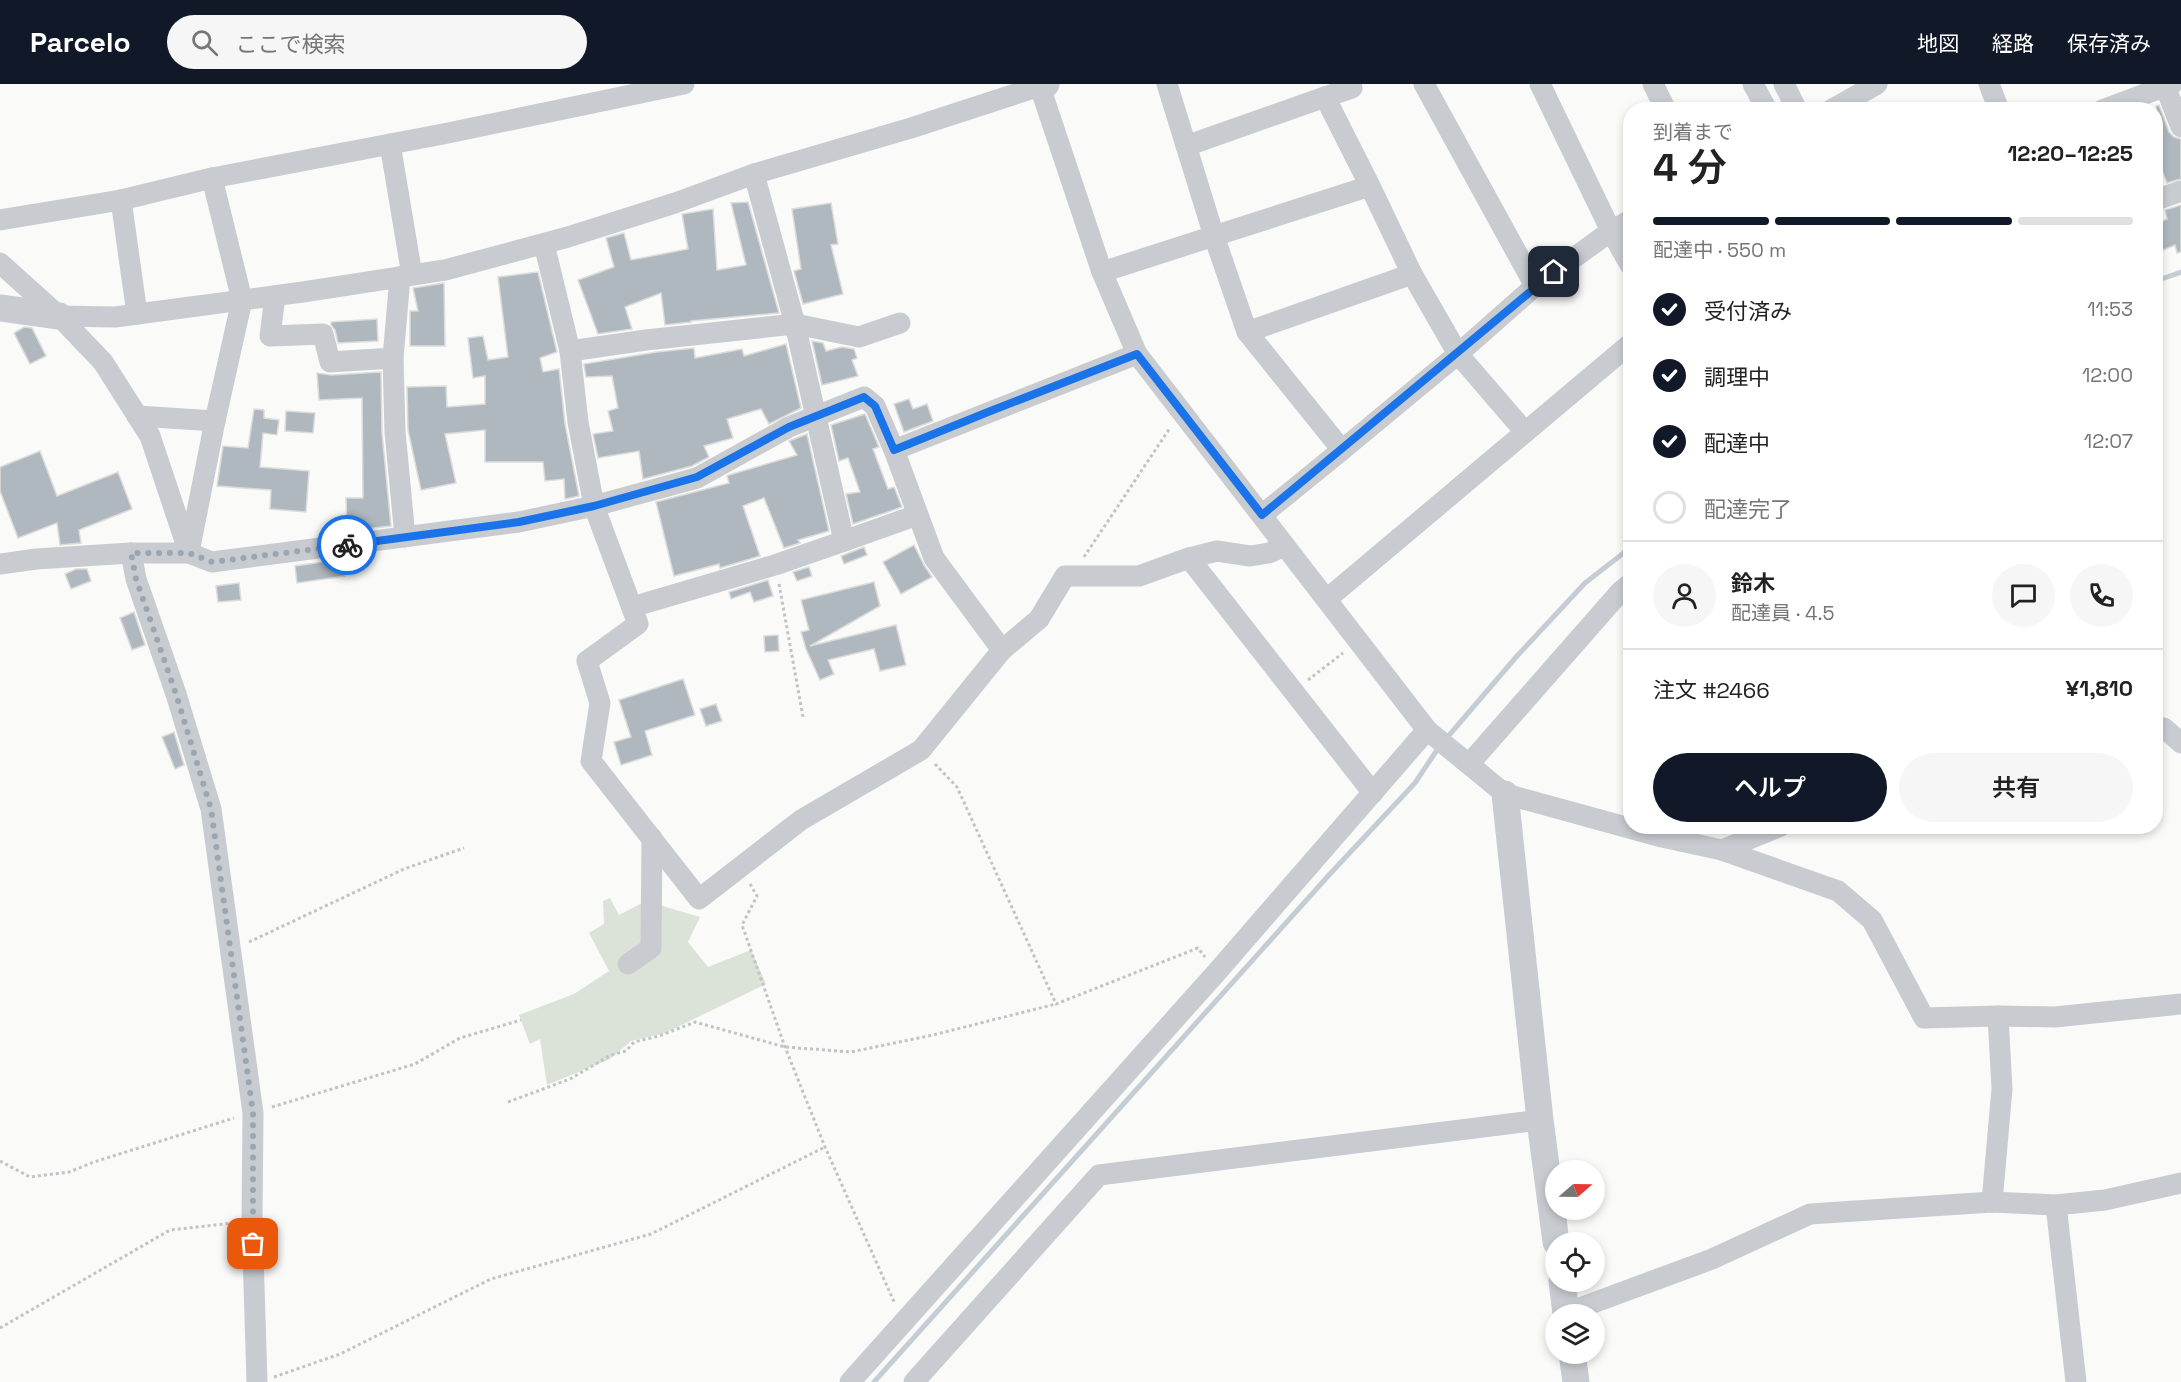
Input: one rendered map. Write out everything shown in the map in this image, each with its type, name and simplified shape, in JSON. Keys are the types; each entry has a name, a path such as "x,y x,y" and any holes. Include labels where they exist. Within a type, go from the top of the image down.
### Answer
{"street":[{"path":"0,220 121,200 212,178 684,84"},
{"path":"1167,84 1214,236 1247,332 1342,450"},
{"path":"1424,84 1535,286"},
{"path":"1540,84 1623,253"},
{"path":"1653,84 1662,102"},
{"path":"1753,84 1763,102"},
{"path":"1784,84 1793,102"},
{"path":"1845,102 1877,84"},
{"path":"1989,84 1996,102"},
{"path":"0,308 59,316 115,317 274,296 478,263 675,203 754,174 911,128 1042,85 1101,272 1137,354 1427,730 1505,794 1623,826"},
{"path":"1186,146 1358,85"},
{"path":"2123,102 2168,85 2181,127"},
{"path":"1325,98 1412,274 1458,354 1525,432"},
{"path":"390,144 406,276 393,358 395,432 405,537"},
{"path":"754,174 795,324 844,541"},
{"path":"189,553 214,421 242,300 212,178"},
{"path":"1101,272 1370,186"},
{"path":"2163,197 2181,191"},
{"path":"121,200 137,314"},
{"path":"1262,515 1458,354 1535,286 1623,224"},
{"path":"544,244 570,351 578,422 594,506 638,624 587,661 600,703 591,761 699,899 801,820 921,750 1002,650 1039,619 1065,576 1139,576 1216,550 1250,556 1269,553 1285,546"},
{"path":"0,263 59,316 103,362 150,436 189,553"},
{"path":"1247,332 1412,274"},
{"path":"274,296 270,336 323,334 330,362 393,358"},
{"path":"570,351 646,340 795,324 859,337 900,322"},
{"path":"1327,599 1623,350"},
{"path":"894,450 1137,354"},
{"path":"0,564 36,559 131,553 189,553 212,562 519,522 594,506 697,477 789,427 864,397 875,406 934,558 1002,650"},
{"path":"137,416 214,421"},
{"path":"632,607 775,565 918,515"},
{"path":"131,553 136,579 176,694 211,809 253,1113 252,1221 265,1380"},
{"path":"1189,558 1373,793"},
{"path":"1470,763 1623,589"},
{"path":"2163,728 2181,743"},
{"path":"850,1382 1216,973 1427,730"},
{"path":"1505,794 1540,1120 1555,1232"},
{"path":"1651,834 1722,850 1838,891 1872,920 1924,1018 2055,1017 2181,1004"},
{"path":"1722,850 1761,834"},
{"path":"628,964 651,948 652,838"},
{"path":"1992,1202 2002,1089 1998,1016"},
{"path":"914,1382 1099,1175 1540,1120"},
{"path":"1590,1304 1712,1259 1810,1214 1992,1202 2056,1205 2105,1200 2181,1183"},
{"path":"2056,1205 2076,1382"},
{"path":"1574,1364 1576,1382"}],"path":[{"path":"1072,576 1182,410"},
{"path":"775,565 803,717"},
{"path":"1293,691 1359,640"},
{"path":"921,750 957,787 1056,1004"},
{"path":"231,950 404,869 464,848"},
{"path":"740,867 757,896 742,925 785,1047 825,1147 903,1322"},
{"path":"508,1102 570,1079 611,1055 626,1051 634,1042 659,1036 695,1022 785,1047 852,1052 933,1035 1056,1004 1198,948 1216,973"},
{"path":"265,1380 340,1354 491,1279 651,1234 825,1147"},
{"path":"0,1328 170,1230 252,1221"}],"shaded area":[{"path":"610,898 619,915 646,901 700,917 688,942 708,967 751,950 766,984 665,1033 631,1041 610,1059 547,1085 540,1039 530,1044 519,1015 574,994 609,971 589,933 604,924 603,901"}],"building":[{"path":"2163,116 2169,132 2181,139 2181,179 2167,183 2163,173"},
{"path":"748,202 779,313 665,325 661,293 625,307 632,329 598,334 578,280 614,267 606,238 624,233 631,260 688,249 682,214 713,209 717,270 746,265 731,203"},
{"path":"831,203 838,244 831,245 843,294 803,304 794,271 801,269 792,209"},
{"path":"2181,205 2181,252 2177,253 2175,245 2163,250 2163,221 2167,219 2165,210"},
{"path":"538,272 557,352 540,358 543,372 559,369 565,424 579,496 565,499 564,479 545,481 543,462 485,462 485,430 445,434 456,483 421,490 408,430 407,387 446,386 447,407 485,404 485,376 473,378 468,338 483,336 488,360 508,357 498,277"},
{"path":"444,283 445,346 410,346 410,311 418,311 413,288"},
{"path":"377,319 378,341 338,343 335,330 331,325 331,322"},
{"path":"24,327 32,328 46,356 30,364 14,333"},
{"path":"812,341 823,343 826,351 842,347 854,349 857,358 852,360 858,376 822,385"},
{"path":"786,344 801,408 769,424 761,409 727,419 733,438 704,446 709,457 692,466 643,479 639,451 598,458 593,434 613,431 608,411 618,408 612,376 586,377 584,364 694,348 695,358 742,349 744,356"},
{"path":"381,372 382,433 391,526 347,531 346,498 363,498 362,398 319,400 317,373 331,375"},
{"path":"909,399 913,409 927,404 933,421 904,432 894,404"},
{"path":"254,409 264,410 264,418 279,420 277,435 263,433 260,467 309,471 306,512 270,509 271,490 217,486 223,446 248,448"},
{"path":"286,411 315,413 313,433 285,431"},
{"path":"865,414 879,447 873,449 888,489 894,487 902,507 853,524 846,494 860,492 848,458 839,461 831,425"},
{"path":"807,434 829,531 798,540 800,543 784,548 764,498 743,506 760,556 720,568 719,564 674,576 656,502 729,483 727,476 729,475 797,455 789,441"},
{"path":"40,451 57,496 118,472 132,509 79,530 81,543 60,545 57,523 18,538 0,491 0,467"},
{"path":"914,545 932,577 901,594 883,562"},
{"path":"864,547 867,555 844,564 841,556"},
{"path":"343,559 345,576 297,583 295,566"},
{"path":"809,567 812,576 797,581 793,572"},
{"path":"76,569 87,569 91,581 71,589 65,574"},
{"path":"768,580 773,596 754,602 750,592 731,599 729,592"},
{"path":"874,582 880,606 810,646 896,625 906,665 880,671 874,649 828,660 834,674 820,680 801,632 809,630 801,600"},
{"path":"239,583 241,600 218,602 216,586"},
{"path":"134,612 145,645 132,650 120,618"},
{"path":"778,635 779,651 765,652 764,636"},
{"path":"683,679 695,715 645,731 652,755 621,765 614,742 631,737 619,700"},
{"path":"716,704 722,721 706,726 700,709"},
{"path":"174,732 184,765 175,769 162,737"}],"waterway":[{"path":"2163,278 2181,272"},
{"path":"1445,740 1517,656 1585,583 1623,553"},
{"path":"874,1382 1329,875 1415,783 1439,747"}],"way so far":[{"path":"253,1244 253,1113 211,809 176,694 136,579 131,553 189,553 212,562 347,545"}],"route":[{"path":"347,545 519,522 594,506 697,477 789,427 864,397 875,406 894,450 1137,354 1262,515 1554,272"}]}
